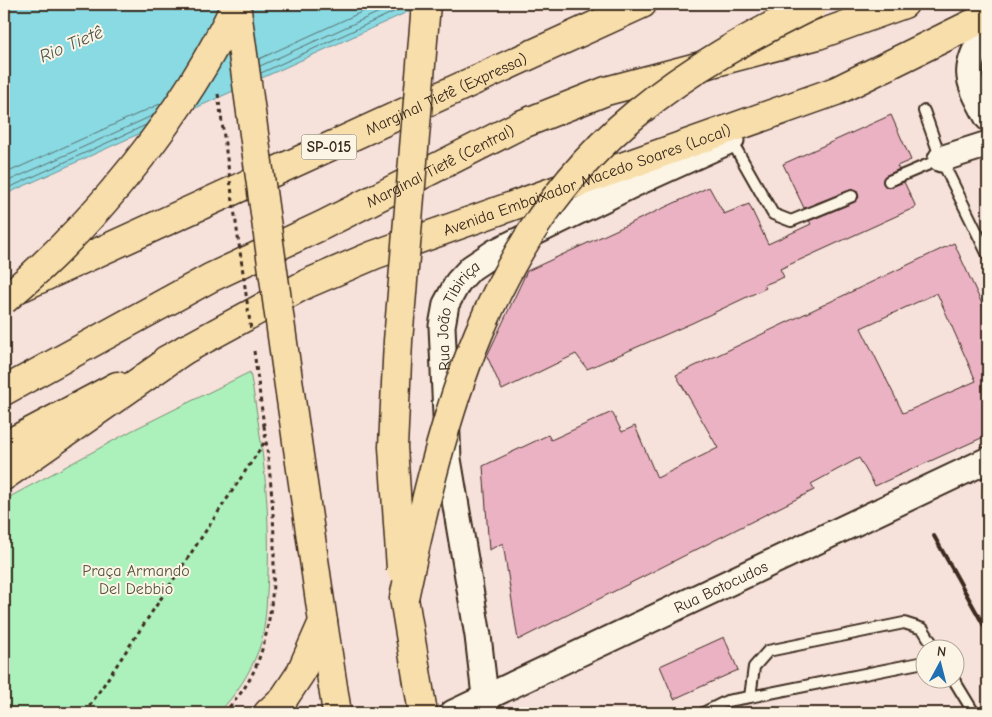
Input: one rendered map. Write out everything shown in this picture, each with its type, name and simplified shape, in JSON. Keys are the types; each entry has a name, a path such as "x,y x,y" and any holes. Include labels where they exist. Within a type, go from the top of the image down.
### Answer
{"main road":[{"path":"4,300 68,243 112,192 154,138 197,75 236,4 337,713"},
{"path":"423,713 404,598 393,447 398,341 426,4"},
{"name":"Marginal Tietê (Expressa)","path":"4,295 642,4"},
{"path":"404,598 434,462 453,399 483,319 536,223 599,148 636,114 712,59 752,35 815,4"},
{"name":"Marginal Tietê (Central)","path":"4,391 210,278 323,225 474,146 529,121 606,91 818,35 904,4"},
{"name":"Avenida Embaixador Macedo Soares (Local)","path":"187,348 306,284 374,255 786,110 836,90 988,16"},
{"path":"4,446 187,348"},
{"path":"4,476 187,348"},
{"path":"277,708 309,656 323,622"}],"street":[{"path":"988,24 969,68 974,92 988,118"},
{"name":"Rua João Tibiriça","path":"486,706 478,636 448,459 442,326 446,304 458,282 471,268 495,252 636,183 731,140 786,110"},
{"path":"941,159 988,144"},
{"name":"Rua Botocudos","path":"454,713 486,706 988,460"}],"lane":[{"path":"924,112 941,159 988,255"},
{"path":"731,140 773,214 791,221 852,196"},
{"path":"889,181 941,159"},
{"path":"750,697 754,668 768,651 904,622 923,629 930,640"},
{"path":"703,713 727,701 914,664"},
{"path":"960,690 974,713"}],"path":[{"path":"217,89 253,338"},
{"path":"224,713 246,686 255,667 268,626 274,583 266,440 254,348"},
{"path":"85,713 266,440"}],"green space":[{"name":"Praça Armando Del Debbio","path":"250,372 265,482 268,565 266,614 261,642 251,667 237,691 218,713 4,713 4,500 133,430"}],"water":[{"name":"Rio Tietê","path":"4,4 425,4 4,195"}],"building":[{"path":"891,115 911,160 897,166 899,169 884,177 883,183 889,188 904,182 916,207 780,269 784,277 764,285 766,288 692,323 587,369 576,354 502,390 487,356 527,271 709,187 724,214 749,204 768,244 811,224 809,221 855,202 859,197 857,191 850,190 804,208 783,164"},
{"path":"954,243 988,317 988,435 875,486 859,458 811,484 814,490 518,640 503,543 489,550 483,466 548,435 551,440 612,412 622,432 635,426 657,478 718,448 676,375","holes":["937,293 976,381 903,413 861,328"]},
{"path":"724,637 738,670 674,699 660,666"}],"railway":[{"path":"934,536 988,633"}]}
